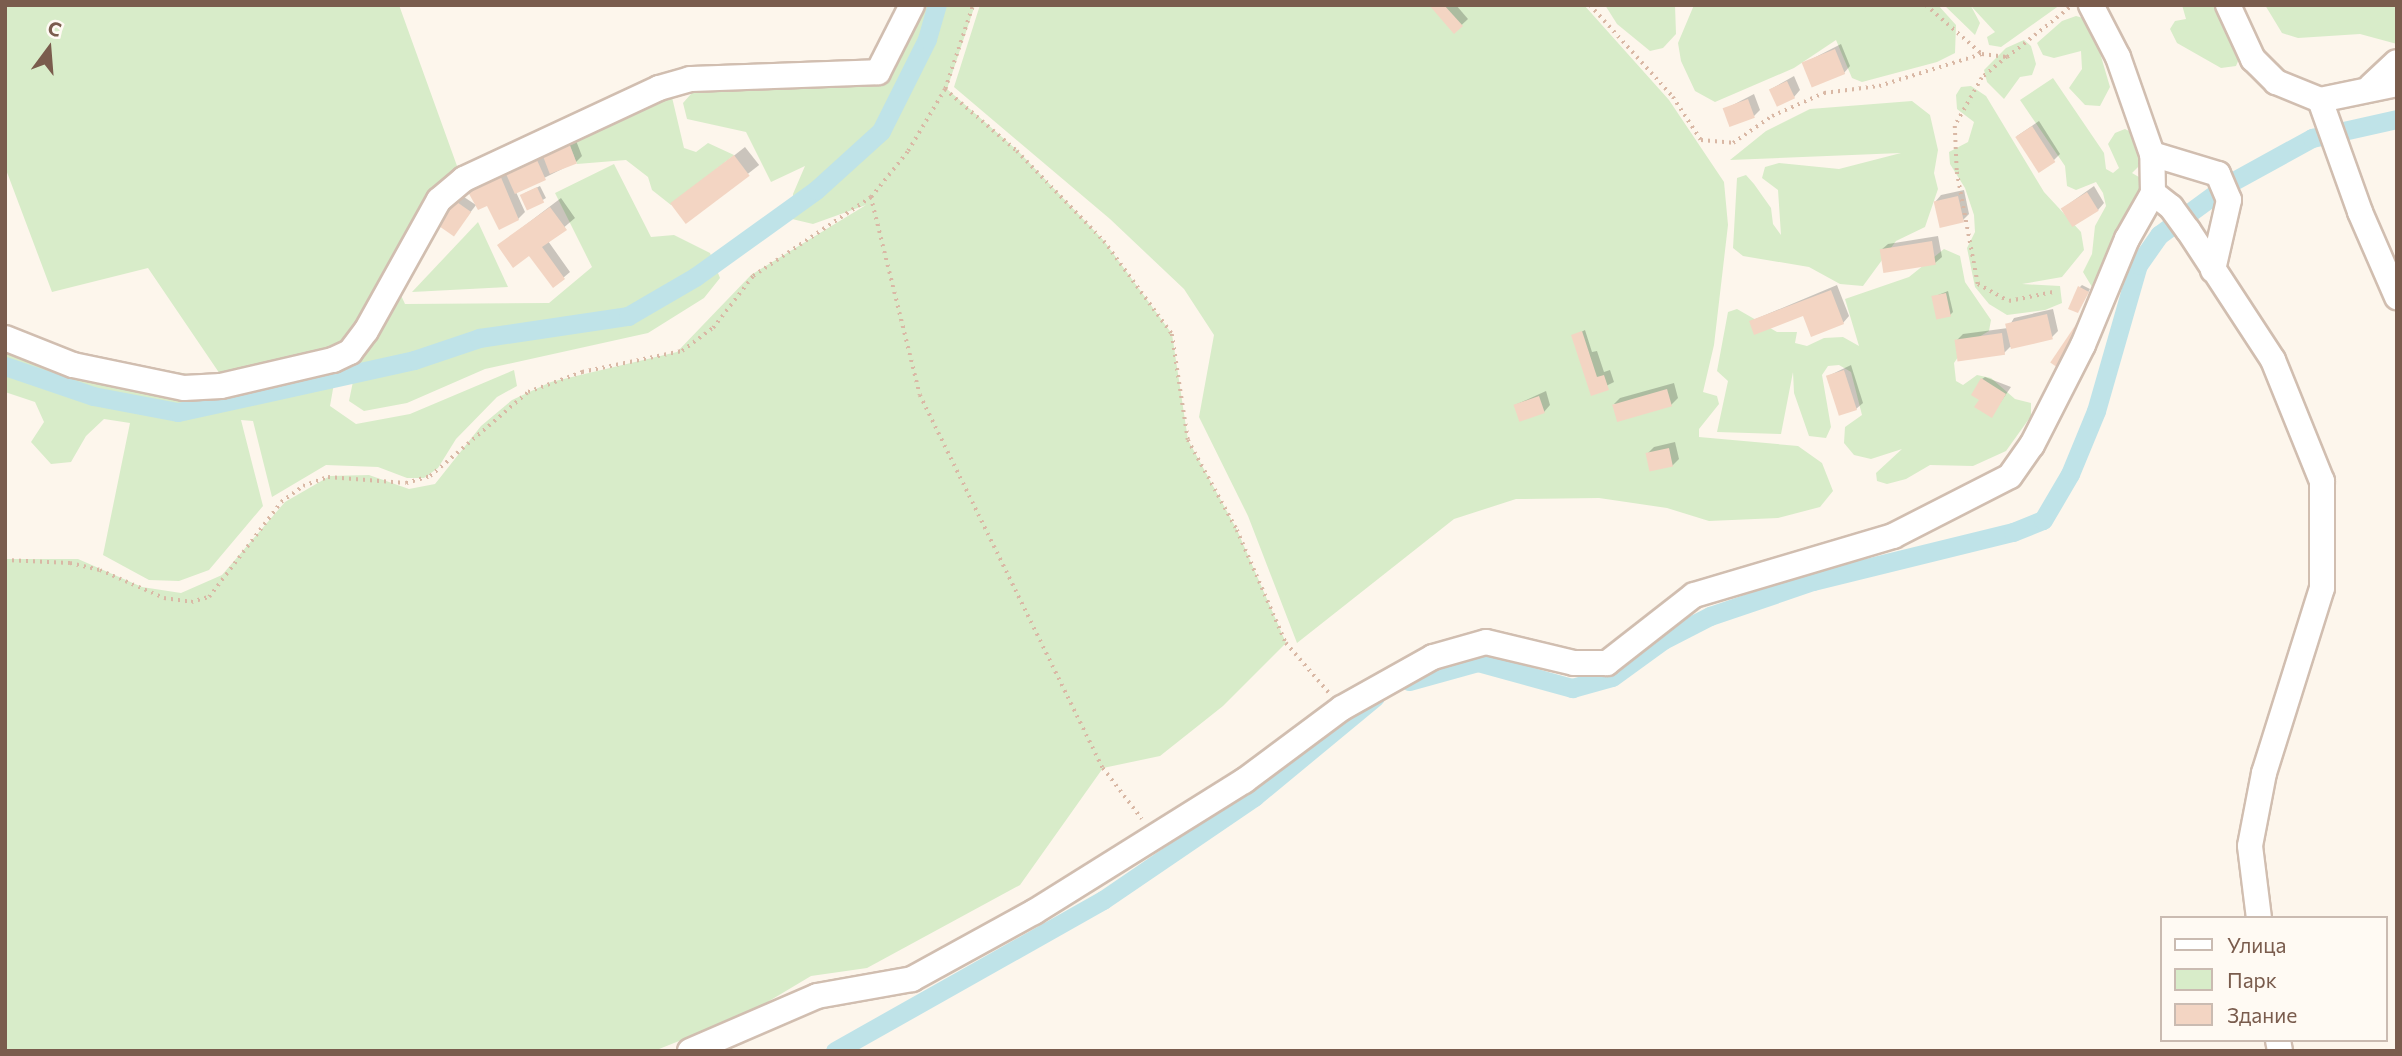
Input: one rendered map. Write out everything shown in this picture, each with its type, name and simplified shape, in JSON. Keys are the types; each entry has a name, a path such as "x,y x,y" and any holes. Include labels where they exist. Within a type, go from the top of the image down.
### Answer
{"street":[{"path":"5,338 73,365 184,388 221,386 333,360 350,352 366,331 439,200 464,179 582,122 690,79 878,72 912,5"},
{"path":"2091,5 2118,57 2152,154 2162,200 2188,230 2273,359 2322,481 2322,589 2264,772 2250,846 2259,916"},
{"path":"2228,5 2237,33 2261,66 2276,82 2329,121 2360,212 2397,296"},
{"path":"2329,121 2397,62"},
{"path":"2371,86 2397,84"},
{"path":"2152,154 2218,174 2229,200 2213,270"},
{"path":"690,1051 817,996 892,986 912,979 1034,912 1244,781 1342,708 1433,657 1468,644 1502,645 1574,663 1607,663 1694,595 1893,536 1997,485 2023,463 2162,200"}],"path":[{"path":"5,560 70,563 100,570 164,598 191,602 209,597 281,502 303,486 328,477 405,483 430,476 528,392 582,372 682,351 713,328 753,276 871,197 908,151 945,89 973,5"},
{"path":"1590,5 1672,97 1701,140 1733,143 1772,116 1824,93 1880,86 1982,54 2007,57"},
{"path":"1926,5 1982,54"},
{"path":"2053,292 2009,301 1990,295 1979,284 1957,172 1955,126 1982,78 2073,5"},
{"path":"945,89 1017,151 1104,241 1172,334 1188,440 1237,530 1286,643 1342,708"},
{"path":"871,197 920,395 1103,768 1155,836"}],"green space":[{"path":"5,5 399,5 461,177 339,355 330,406 356,424 410,414 514,370 517,386 497,397 456,439 438,468 424,478 407,478 378,467 326,465 272,497 253,421 241,420 263,506 209,570 179,581 149,580 103,555 130,423 104,419 86,436 71,462 51,464 31,442 44,422 35,402 5,392 5,351 57,352 224,380 148,268 52,292 5,167"},
{"path":"908,5 975,5 947,89 1018,151 1104,241 1172,334 1188,440 1237,530 1286,643 1223,706 1160,756 1103,768 1020,885 867,968 811,976 749,1013 654,1051 5,1051 5,559 78,559 142,587 181,593 222,575 285,502 330,476 369,475 409,489 435,484 481,426 512,400 551,382 677,352 751,275 866,205 813,224 792,219 793,194 805,166 771,182 746,132 687,119 683,103 698,86 877,70"},
{"path":"980,5 1584,5 1669,100 1724,182 1728,225 1714,345 1703,392 1717,396 1719,404 1699,429 1699,437 1798,446 1822,463 1833,491 1820,507 1778,518 1709,521 1667,508 1599,498 1516,499 1454,519 1297,643 1248,516 1199,417 1214,335 1184,289 1110,219 954,87"},
{"path":"1605,5 1675,5 1676,34 1663,48 1650,51 1617,24"},
{"path":"1694,5 1938,5 1956,25 1955,53 1937,62 1862,82 1852,78 1836,40 1794,68 1715,102 1695,91 1681,61 1678,43"},
{"path":"1944,5 1971,6 1980,23 1975,35"},
{"path":"2060,5 2001,47 1989,45 1987,37 1995,32 1971,6"},
{"path":"2182,5 2223,5 2239,59 2236,66 2221,68 2177,43 2170,29 2175,21 2186,19"},
{"path":"2265,5 2397,5 2397,44 2360,34 2298,38 2282,33"},
{"path":"2076,16 2090,20 2105,42 2100,53 2110,87 2100,106 2085,105 2069,88 2082,69 2081,51 2054,58 2043,55 2037,43 2062,21"},
{"path":"2024,40 2031,46 2036,64 2032,75 2020,77 2004,99 1987,82 1984,70 2006,48"},
{"path":"2053,78 2104,153 2106,169 2113,173 2119,168 2108,144 2115,133 2125,129 2135,134 2140,151 2141,164 2132,173 2144,180 2140,199 2129,210 2098,297 2083,272 2092,254 2095,226 2106,206 2103,193 2096,182 2076,190 2067,186 2065,166 2020,100"},
{"path":"1971,86 1986,96 2044,192 2081,232 2084,250 2062,277 2022,284 2060,286 2062,303 2045,310 2007,315 1989,304 1975,287 1967,248 1975,232 1974,215 1965,188 1950,164 1949,152 1968,142 1974,122 1957,109 1956,95 1961,87"},
{"path":"671,93 684,148 696,152 708,143 734,155 671,205 652,190 648,177 626,160 577,164 569,143"},
{"path":"1912,101 1930,115 1938,150 1934,173 1938,189 1925,227 1896,241 1863,286 1840,284 1809,267 1743,256 1733,248 1737,178 1746,175 1754,184 1771,208 1773,224 1781,235 1778,190 1762,178 1765,167 1779,163 1839,169 1901,153 1730,160 1766,131 1810,109"},
{"path":"614,164 651,237 674,235 710,253 720,278 704,298 648,333 485,369 407,403 364,411 349,401 357,362 398,289 405,304 549,303 592,267 555,193"},
{"path":"478,222 508,287 412,292"},
{"path":"1944,249 1960,256 1965,282 1991,320 1989,331 1967,344 1954,363 1956,381 1963,385 1977,375 1991,378 2015,399 2031,403 2031,416 2006,451 1973,466 1930,465 1906,479 1887,484 1877,481 1876,473 1902,449 1871,459 1854,455 1844,443 1845,427 1862,415 1851,372 1839,365 1828,366 1822,375 1831,427 1826,438 1809,436 1794,393 1793,372 1781,434 1717,432 1728,381 1717,371 1728,312 1737,309 1777,332 1797,332 1795,343 1807,346 1824,338 1843,337 1859,346 1845,299 1909,277"}],"building":[{"path":"1429,5 1444,5 1463,26 1454,34"},
{"path":"1835,49 1845,74 1812,88 1802,62"},
{"path":"1787,81 1795,98 1777,107 1769,89"},
{"path":"1748,99 1755,118 1729,127 1723,108"},
{"path":"2032,126 2055,162 2039,173 2015,137"},
{"path":"569,143 577,164 550,174 542,153"},
{"path":"734,155 750,176 686,224 670,203"},
{"path":"537,160 546,180 515,194 506,174"},
{"path":"500,175 519,220 499,230 487,206 478,210 468,192"},
{"path":"537,187 544,202 527,210 520,195"},
{"path":"2087,192 2099,211 2072,227 2061,208"},
{"path":"1958,196 1964,222 1940,228 1934,202"},
{"path":"454,200 471,212 454,237 437,225"},
{"path":"550,207 567,230 542,247 565,279 553,288 529,256 513,268 497,245"},
{"path":"1932,241 1936,265 1883,273 1880,249"},
{"path":"2078,286 2089,292 2078,313 2068,309"},
{"path":"1831,290 1844,324 1811,337 1803,316 1754,335 1749,321"},
{"path":"1946,293 1951,316 1936,320 1931,296"},
{"path":"2047,314 2053,339 2011,349 2005,324"},
{"path":"2081,317 2090,323 2059,369 2050,363"},
{"path":"1582,331 1597,377 1604,375 1609,390 1591,396 1571,335"},
{"path":"2002,333 2005,355 1958,361 1954,340"},
{"path":"1844,370 1857,410 1839,416 1826,376"},
{"path":"1981,378 2006,394 1992,418 1974,407 1979,400 1971,395"},
{"path":"1667,389 1672,406 1617,422 1612,405"},
{"path":"1539,396 1545,413 1519,422 1513,405"},
{"path":"1669,448 1673,467 1649,472 1646,453"}],"waterway":[{"path":"5,366 93,396 178,412 414,360 479,338 628,316 695,277 816,190 881,131 927,39 937,5"},
{"path":"1409,681 1478,662 1572,688 1612,677 1663,640 1710,616 1813,581 2013,532 2043,520 2070,474 2096,411 2138,265 2159,235 2230,183 2312,138 2397,119"},
{"path":"835,1051 1103,900 1254,797 1375,697"}]}
